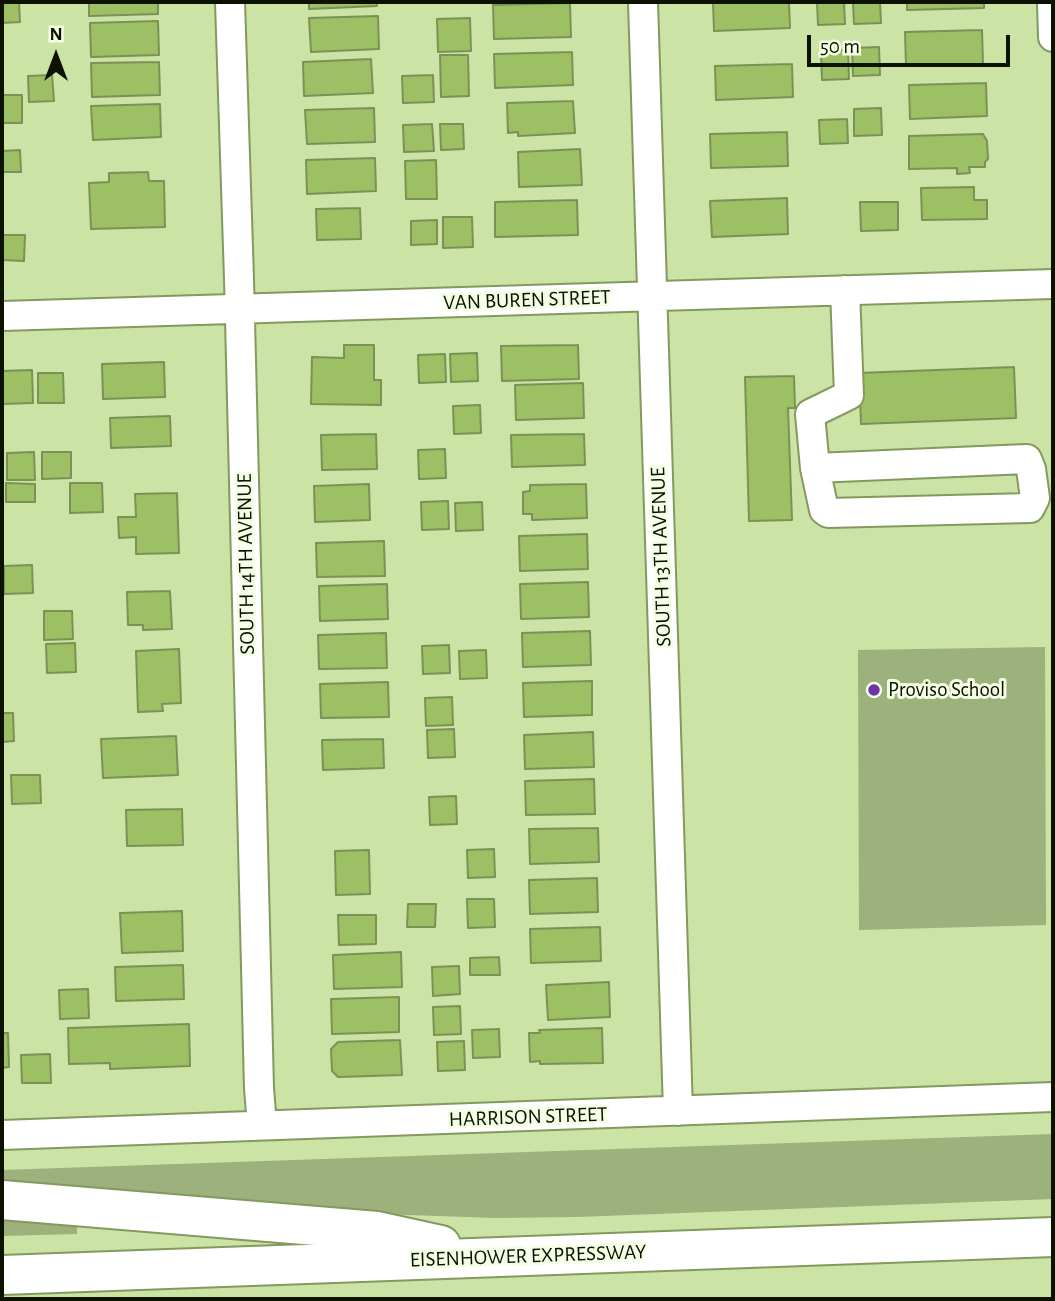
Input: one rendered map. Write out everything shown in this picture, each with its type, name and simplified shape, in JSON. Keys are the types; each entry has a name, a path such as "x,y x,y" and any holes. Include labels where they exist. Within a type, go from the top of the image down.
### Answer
{"highway":[{"path":"2,1200 377,1231 495,1257"},
{"name":"EISENHOWER EXPRESSWAY","path":"2,1275 1053,1237"}],"street":[{"name":"SOUTH 14TH AVENUE","path":"229,2 262,1125"},
{"name":"SOUTH 13TH AVENUE","path":"643,2 678,1111"},
{"path":"1052,2 1053,37"},
{"name":"VAN BUREN STREET","path":"2,316 1053,284"},
{"path":"814,468 1027,459 1043,485 1030,508 828,513 821,506 814,468 810,414 849,395 845,290"},
{"name":"HARRISON STREET","path":"2,1135 1053,1097"}],"green space":[{"path":"1045,647 1046,925 859,930 858,650"},
{"path":"1053,1134 1053,1199 495,1218 321,1212 2,1187 2,1170"},
{"path":"2,1212 77,1218 77,1234 2,1236"}],"building":[{"path":"2,2 19,2 20,22 2,23"},
{"path":"89,2 158,2 158,14 89,16"},
{"path":"309,2 377,2 377,6 309,9"},
{"path":"713,2 789,2 790,28 714,31"},
{"path":"817,2 844,2 845,24 818,25"},
{"path":"853,2 880,2 881,23 854,24"},
{"path":"907,2 984,2 984,8 907,10"},
{"path":"570,3 571,37 494,39 493,5"},
{"path":"378,16 379,49 311,52 309,18"},
{"path":"470,18 471,51 438,52 437,19"},
{"path":"158,21 159,55 91,57 90,23"},
{"path":"982,30 983,64 906,66 905,32"},
{"path":"879,47 880,75 853,76 852,48"},
{"path":"848,50 849,79 822,80 821,51"},
{"path":"572,52 573,85 495,88 494,54"},
{"path":"440,55 468,55 469,96 441,97"},
{"path":"371,59 373,93 304,96 303,62"},
{"path":"159,62 160,95 92,97 91,63"},
{"path":"792,64 793,97 716,100 715,66"},
{"path":"52,75 54,101 29,102 28,76"},
{"path":"433,75 434,102 403,103 402,76"},
{"path":"986,83 987,116 910,119 909,85"},
{"path":"2,95 22,95 22,123 2,123"},
{"path":"573,101 575,133 518,136 518,132 508,133 507,103"},
{"path":"160,104 161,137 93,140 91,106"},
{"path":"374,108 375,142 307,144 305,110"},
{"path":"881,108 882,135 854,136 854,109"},
{"path":"847,119 848,143 820,144 819,120"},
{"path":"432,124 434,151 404,152 403,125"},
{"path":"440,124 463,124 464,149 441,150"},
{"path":"787,132 788,166 711,168 710,134"},
{"path":"983,134 987,141 988,159 985,167 969,167 970,173 957,174 957,168 909,169 909,136"},
{"path":"580,149 582,185 519,187 518,152"},
{"path":"20,150 21,172 2,172 2,151"},
{"path":"375,158 376,191 307,194 306,160"},
{"path":"436,160 437,199 406,199 405,161"},
{"path":"148,172 149,181 164,181 165,227 91,229 89,183 109,182 109,173"},
{"path":"974,187 974,200 987,200 987,219 922,220 921,188"},
{"path":"787,198 788,234 712,237 710,201"},
{"path":"577,200 578,235 495,237 495,202"},
{"path":"860,202 898,202 898,230 861,231"},
{"path":"360,208 361,239 317,240 316,209"},
{"path":"443,217 472,217 473,247 443,248"},
{"path":"437,220 437,244 411,245 411,221"},
{"path":"2,235 25,235 24,261 2,260"},
{"path":"344,345 374,345 374,380 381,380 381,405 311,404 312,357 344,358"},
{"path":"578,345 579,379 502,381 501,346"},
{"path":"477,353 478,381 451,382 450,354"},
{"path":"445,354 446,382 419,383 418,355"},
{"path":"164,362 165,397 103,399 102,364"},
{"path":"1014,367 1016,418 861,424 859,373"},
{"path":"32,370 33,403 2,404 2,371"},
{"path":"38,373 63,373 64,403 38,403"},
{"path":"794,376 795,408 788,408 792,520 749,521 745,377"},
{"path":"583,383 584,418 516,420 515,385"},
{"path":"480,405 481,433 454,434 453,406"},
{"path":"170,416 171,446 111,448 110,418"},
{"path":"376,434 377,469 322,470 321,435"},
{"path":"584,434 585,465 512,467 511,435"},
{"path":"445,449 446,478 419,479 418,450"},
{"path":"34,452 35,480 7,480 7,453"},
{"path":"42,452 71,452 71,478 42,479"},
{"path":"6,483 35,484 35,502 6,502"},
{"path":"70,483 102,483 103,512 70,513"},
{"path":"369,484 370,520 315,522 314,486"},
{"path":"586,484 587,518 532,520 532,514 523,514 523,492 530,491 530,485"},
{"path":"177,493 179,553 136,554 136,537 119,538 118,517 136,517 135,494"},
{"path":"448,501 449,529 422,530 421,502"},
{"path":"482,502 483,530 456,531 455,503"},
{"path":"587,534 588,569 520,571 519,536"},
{"path":"384,541 385,576 317,577 316,543"},
{"path":"32,565 33,593 4,594 4,566"},
{"path":"588,582 589,617 521,619 520,584"},
{"path":"387,584 388,619 320,621 319,586"},
{"path":"170,591 172,629 143,630 143,625 128,625 127,592"},
{"path":"44,611 72,611 73,639 44,640"},
{"path":"590,631 591,665 523,667 522,633"},
{"path":"386,633 387,668 319,669 318,635"},
{"path":"75,643 76,672 47,673 46,644"},
{"path":"449,645 450,673 423,674 422,646"},
{"path":"179,649 181,703 162,704 163,711 138,712 136,651"},
{"path":"486,650 487,678 460,679 459,651"},
{"path":"592,681 592,715 524,717 523,683"},
{"path":"388,682 389,717 321,718 320,684"},
{"path":"452,697 453,725 426,726 425,698"},
{"path":"2,713 13,713 14,741 2,742"},
{"path":"454,729 455,757 428,758 427,730"},
{"path":"593,732 594,767 525,769 524,735"},
{"path":"176,736 178,775 103,778 101,739"},
{"path":"383,739 384,768 323,770 322,740"},
{"path":"11,775 40,775 41,803 12,804"},
{"path":"594,779 595,814 526,815 525,781"},
{"path":"456,796 457,824 430,825 429,797"},
{"path":"182,809 183,845 127,846 126,810"},
{"path":"598,828 599,862 530,864 529,829"},
{"path":"494,849 495,877 468,878 467,850"},
{"path":"369,850 370,894 336,895 335,851"},
{"path":"597,878 598,912 530,914 529,880"},
{"path":"467,899 494,899 495,927 468,928"},
{"path":"408,904 436,904 435,927 407,927"},
{"path":"182,911 183,951 122,953 120,913"},
{"path":"338,915 376,915 376,944 339,945"},
{"path":"600,927 601,961 531,963 530,929"},
{"path":"401,952 402,987 334,989 333,955"},
{"path":"499,957 500,975 470,975 470,958"},
{"path":"183,965 184,999 116,1001 115,967"},
{"path":"459,966 460,994 433,996 432,967"},
{"path":"609,982 610,1017 548,1020 546,985"},
{"path":"88,989 89,1018 60,1019 59,990"},
{"path":"399,997 399,1032 332,1034 331,999"},
{"path":"460,1006 461,1034 434,1035 433,1007"},
{"path":"189,1024 190,1066 110,1069 110,1063 69,1064 68,1028"},
{"path":"602,1028 603,1063 530,1062 529,1033 540,1033 539,1030"},
{"path":"499,1029 500,1057 473,1058 472,1030"},
{"path":"2,1033 8,1033 9,1067 2,1068"},
{"path":"400,1040 402,1075 338,1077 332,1071 331,1049 338,1042"},
{"path":"464,1041 465,1070 438,1071 437,1042"},
{"path":"50,1054 51,1083 22,1083 21,1055"}],"place":[{"name":"Proviso School","path":"874,690"}]}
